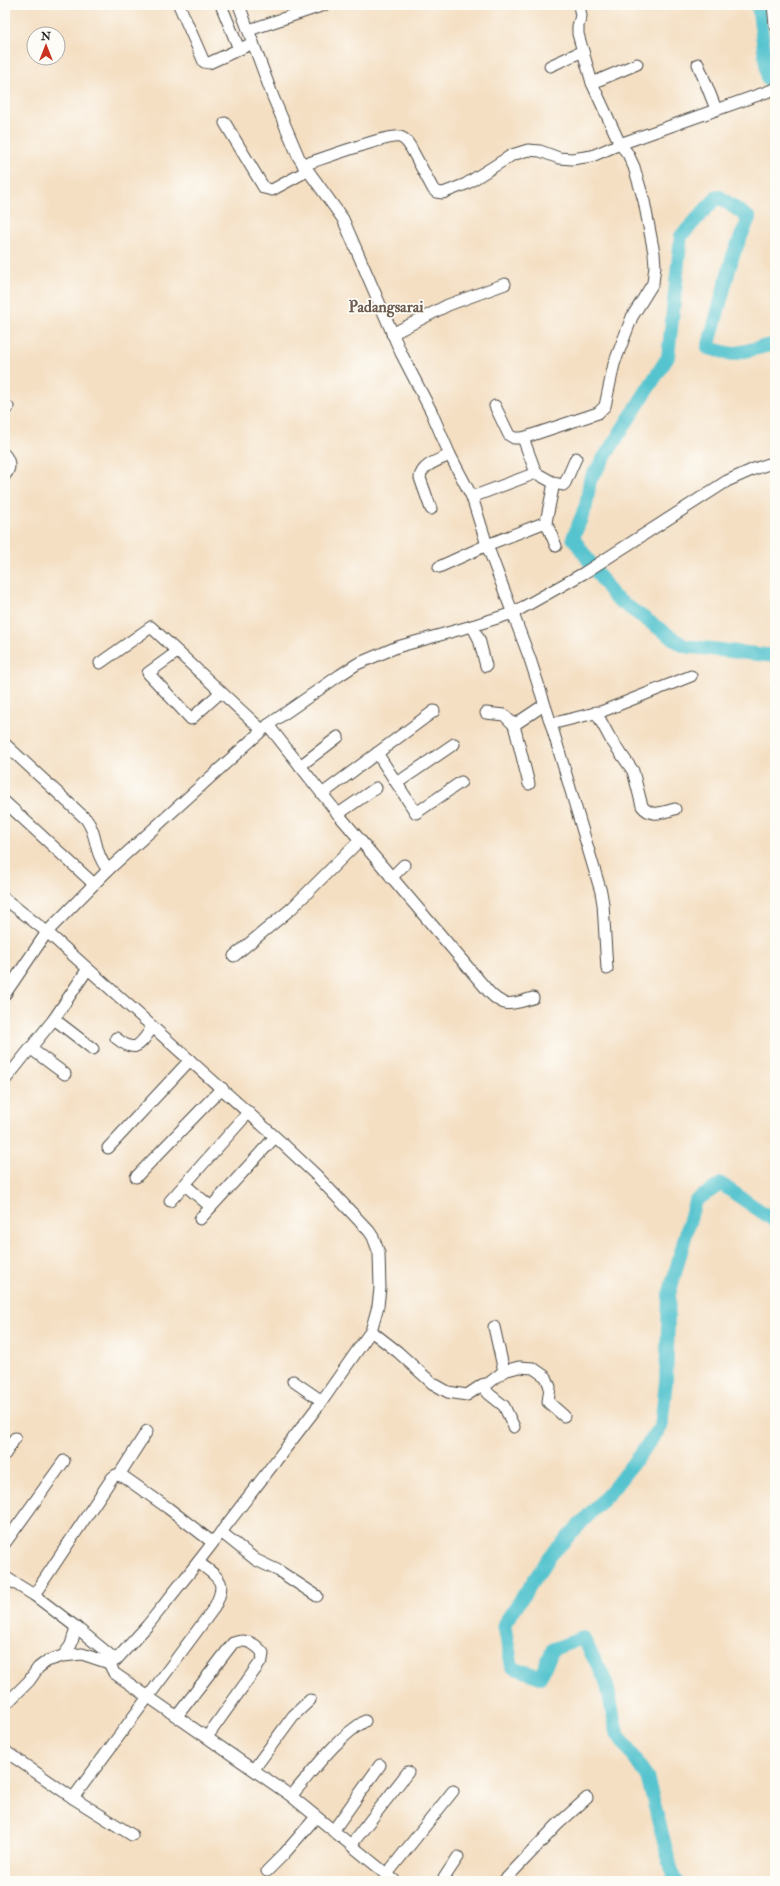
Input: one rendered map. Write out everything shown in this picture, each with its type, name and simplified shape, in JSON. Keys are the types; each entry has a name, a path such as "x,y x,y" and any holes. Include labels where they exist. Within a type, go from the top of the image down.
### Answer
{"street":[{"path":"179,5 204,62 209,63 253,43"},
{"path":"221,5 239,49"},
{"path":"239,5 273,97 305,168 338,209 392,334 431,411 450,455 472,497 487,545 513,613 551,724 600,892 603,904 608,969"},
{"path":"249,30 324,5"},
{"path":"495,406 509,435 514,438 522,438 565,425 598,413 602,410 605,406 614,364 632,317 652,283 655,266 654,253 644,201 634,167 628,154 620,144 592,83 578,30 581,16 579,5"},
{"path":"773,5 775,25"},
{"path":"550,66 583,50"},
{"path":"592,83 637,64"},
{"path":"698,64 716,109"},
{"path":"225,123 261,184 268,190 279,187 305,168 384,139 400,137 407,141 433,189 439,193 466,184 512,155 528,150 540,151 559,158 572,159 592,156 620,144 716,109 771,91"},
{"path":"392,334 448,305 505,284"},
{"path":"522,438 536,473 554,483 560,485 565,483 576,458"},
{"path":"5,455 9,462 9,468 5,475"},
{"path":"431,509 420,474 427,466 450,455"},
{"path":"5,994 47,932 108,870 265,728 340,675 376,655 396,647 513,613 584,573 611,554 727,481 754,469 775,462"},
{"path":"472,497 536,473"},
{"path":"554,483 546,522 556,546"},
{"path":"439,567 487,545 546,522"},
{"path":"472,626 480,639 486,666"},
{"path":"100,663 151,627 222,692 265,728 300,766 391,878 498,1002 513,1004 533,998"},
{"path":"177,652 148,673 191,719 222,692"},
{"path":"551,724 596,712 691,676"},
{"path":"514,725 544,705"},
{"path":"322,794 434,711"},
{"path":"596,712 610,738 633,771 642,806 645,811 652,814 675,808"},
{"path":"486,713 504,715 514,725 529,784"},
{"path":"300,766 338,737"},
{"path":"397,783 454,744"},
{"path":"7,750 86,819 91,826 99,858 108,870"},
{"path":"377,753 416,813 461,782"},
{"path":"338,814 376,788"},
{"path":"5,802 94,884"},
{"path":"234,956 292,908 360,840"},
{"path":"391,878 404,865"},
{"path":"7,904 47,932 87,970 276,1137 316,1176 373,1237 380,1261 380,1288 376,1317 370,1331 322,1401 222,1532 212,1542 147,1626 112,1661"},
{"path":"5,1080 54,1019 87,970"},
{"path":"54,1019 92,1049"},
{"path":"116,1038 125,1046 134,1047 141,1044 152,1028"},
{"path":"30,1048 64,1074"},
{"path":"108,1148 190,1060"},
{"path":"136,1176 222,1088"},
{"path":"170,1201 249,1112"},
{"path":"200,1219 276,1137"},
{"path":"185,1185 211,1207"},
{"path":"494,1327 504,1371"},
{"path":"370,1331 398,1352 439,1388 448,1392 467,1395 482,1385 489,1383 504,1371 519,1367 533,1368 546,1377 550,1387 548,1402 564,1416"},
{"path":"293,1381 322,1401"},
{"path":"482,1385 489,1394 504,1406 514,1427"},
{"path":"34,1595 112,1478 119,1475 147,1431"},
{"path":"5,1454 15,1438"},
{"path":"5,1543 64,1461"},
{"path":"119,1475 168,1508 212,1542"},
{"path":"222,1532 256,1560 279,1570 317,1596"},
{"path":"73,1798 214,1608 222,1588 219,1578 198,1562"},
{"path":"5,1577 34,1595 76,1627 112,1661 114,1673 291,1796 391,1878 452,1791"},
{"path":"63,1656 70,1645 76,1627"},
{"path":"177,1716 233,1643 243,1641 256,1645 263,1653 262,1660 207,1737"},
{"path":"5,1704 29,1681 38,1668 47,1661 63,1656 82,1654 112,1661"},
{"path":"254,1770 293,1716 310,1700"},
{"path":"291,1796 337,1744 354,1728 365,1721"},
{"path":"5,1751 73,1798 132,1835"},
{"path":"333,1831 380,1765"},
{"path":"351,1845 408,1772"},
{"path":"504,1881 558,1825 587,1798"},
{"path":"267,1870 284,1854 316,1817"},
{"path":"442,1881 458,1858"}],"waterway":[{"path":"758,5 768,79 775,89"},
{"path":"775,344 732,354 708,348 733,255 749,218 718,196 681,236 668,357 590,480 586,506 573,538 614,597 684,646 775,656"},
{"path":"677,1881 674,1879 647,1777 617,1733 606,1681 583,1638 553,1649 540,1677 512,1667 504,1624 551,1555 613,1489 661,1427 666,1381 669,1295 695,1201 721,1184 775,1221"}],"district":[{"name":"Padangsarai","path":"386,306"}]}
